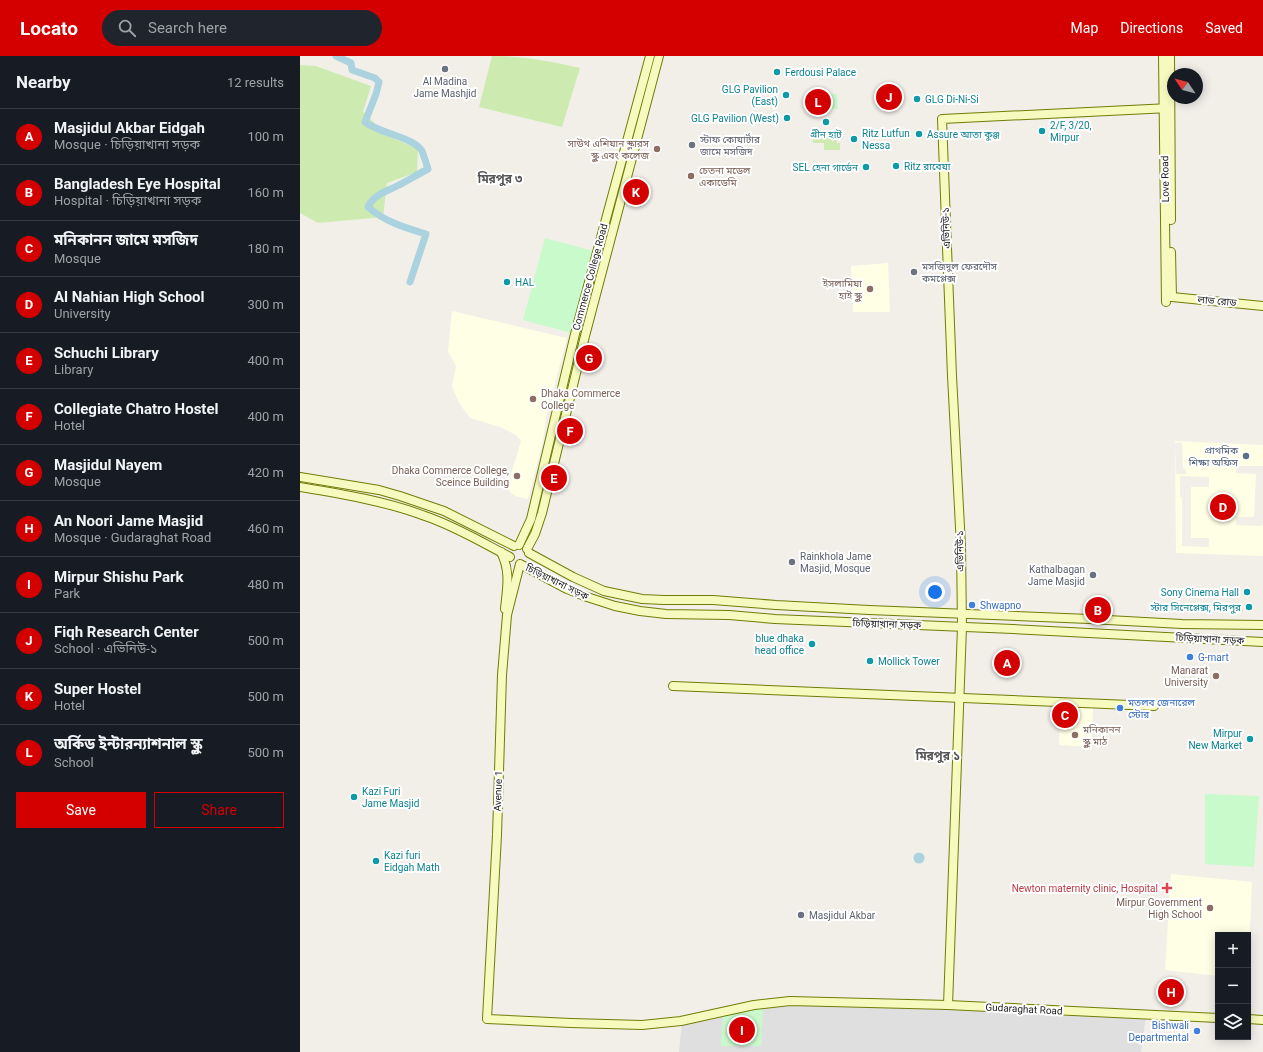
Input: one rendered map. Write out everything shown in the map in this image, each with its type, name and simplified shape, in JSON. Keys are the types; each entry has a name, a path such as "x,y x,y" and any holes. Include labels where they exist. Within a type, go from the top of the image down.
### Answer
{"street":[{"name":"Commerce College Road","path":"517,546 531,519 573,344 650,56"},
{"name":"Commerce College Road","path":"528,551 542,513 582,346 659,56"},
{"name":"Love Road","path":"1163,56 1167,109"},
{"name":"Love Road","path":"1168,297 1167,109 1170,56"},
{"name":"এভিনিউ-১","path":"961,613 960,546 942,119 1167,109"},
{"name":"লাভ রোড","path":"1168,297 1263,306"},
{"path":"573,344 582,346"},
{"name":"চিড়িয়াখানা সড়ক","path":"300,477 386,492 444,512 517,546 524,546 528,551 573,577 604,590 642,599 713,600 776,605 1182,624 1263,625"},
{"name":"চিড়িয়াখানা সড়ক","path":"300,487 359,498 425,516 448,525 501,552 510,557 515,563 520,564 567,589 584,596 629,609 668,614 729,615 775,619 962,626 1263,642"},
{"path":"383,504 386,492"},
{"path":"510,557 510,551 517,546"},
{"name":"চিড়িয়াখানা সড়ক","path":"520,564 526,561 529,556 528,551"},
{"path":"501,552 508,570 505,609 507,615"},
{"name":"Avenue 1","path":"487,1019 497,842 502,675 507,615 520,564"},
{"path":"668,600 668,614"},
{"path":"775,619 776,605"},
{"path":"948,1005 960,698 961,613"},
{"path":"673,686 1154,706"},
{"name":"Gudaraghat Road","path":"487,1019 642,1025 681,1021 754,1005 781,1001 948,1005 1215,1018"},
{"path":"1251,1019 1263,1020"}],"shaded area":[{"name":"ইসলামিয়া হাই স্কুল","path":"888,263 890,312 853,312 851,266"},
{"path":"452,311 567,338 546,417 543,441 528,499 515,496 509,491 511,474 521,441 516,435 500,427 470,418 459,403 452,386 456,366 448,352"},
{"path":"1175,441 1263,445 1263,466 1236,466 1236,473 1256,474 1254,517 1236,517 1236,525 1262,526 1263,524 1263,556 1176,553 1175,444 1176,474 1186,474 1186,469 1183,468 1182,442 1175,443","holes":["1180,476 1209,477 1209,487 1191,487 1191,538 1209,538 1209,547 1182,546 1182,497 1180,497"]},
{"name":"মনিকানন স্কুল মাঠ","path":"1072,706 1093,708 1091,747 1059,745 1060,724 1070,724"},
{"name":"Mirpur Government High School","path":"1171,874 1252,882 1250,932 1215,932 1215,976 1165,970"},
{"path":"779,1003 1146,1016 1141,1052 679,1052 682,1022"}],"green space":[{"path":"492,56 536,59 580,68 562,127 479,107"},
{"path":"300,65 316,66 371,86 363,112 388,136 418,149 417,172 387,183 383,217 318,223 300,213"},
{"path":"825,94 837,94 838,109 826,109"},
{"path":"812,133 836,133 837,143 840,143 840,150 824,150 824,143 813,143"},
{"path":"545,238 597,252 575,334 523,320"},
{"path":"1205,794 1259,796 1254,867 1205,864"},
{"path":"763,1006 761,1046 721,1046 723,1015"}],"water":[{"path":"919,852 923,854 925,858 923,862 919,864 915,862 913,858 915,854"}],"waterway":[{"path":"336,56 351,63 352,70 375,78 379,82 365,122 418,146 422,151 428,169 378,196 368,207 389,221 426,234 410,282"}],"place":[{"name":"Al Madina Jame Mashjid","path":"445,69"},
{"name":"Ferdousi Palace","path":"777,72"},
{"name":"GLG Pavilion (East)","path":"786,95"},
{"name":"Fiqh Research Center","path":"889,97"},
{"name":"GLG Di-Ni-Si","path":"917,99"},
{"name":"অর্কিড ইন্টারন্যাশনাল স্কুল","path":"818,102"},
{"name":"GLG Pavilion (West)","path":"787,118"},
{"name":"গ্রীন হাট","path":"826,122"},
{"name":"2/F, 3/20, Mirpur","path":"1042,131"},
{"name":"Assure আতা কুঞ্জ","path":"919,134"},
{"name":"Ritz Lutfun Nessa","path":"854,139"},
{"name":"স্টাফ কোয়ার্টার জামে মসজিদ","path":"692,145"},
{"name":"সাউথ এশিয়ান স্কলারস স্কুল এবং কলেজ","path":"657,149"},
{"name":"Ritz রাবেয়া","path":"896,166"},
{"name":"SEL হেনা গার্ডেন","path":"866,167"},
{"name":"চেতনা মডেল একাডেমি","path":"691,176"},
{"name":"Super Hostel","path":"636,192"},
{"name":"মসজিদুল ফেরদৌস কমপ্লেক্স","path":"914,272"},
{"name":"HAL","path":"507,282"},
{"name":"ইসলামিয়া হাই স্কুল","path":"870,289"},
{"name":"Masjidul Nayem","path":"589,358"},
{"name":"Dhaka Commerce College","path":"533,399"},
{"name":"Collegiate Chatro Hostel","path":"570,431"},
{"name":"প্রাথমিক শিক্ষা অফিস","path":"1246,456"},
{"name":"Dhaka Commerce College, Sceince Building","path":"517,476"},
{"name":"Schuchi Library","path":"554,478"},
{"name":"Al Nahian High School","path":"1223,507"},
{"name":"Rainkhola Jame Masjid, Mosque","path":"792,562"},
{"name":"Kathalbagan Jame Masjid","path":"1093,575"},
{"name":"Sony Cinema Hall","path":"1247,592"},
{"name":"Shwapno","path":"972,605"},
{"name":"স্টার সিনেপ্লেক্স, মিরপুর","path":"1249,607"},
{"name":"Bangladesh Eye Hospital","path":"1098,610"},
{"name":"blue dhaka head office","path":"812,644"},
{"name":"G-mart","path":"1190,657"},
{"name":"Mollick Tower","path":"870,661"},
{"name":"Masjidul Akbar Eidgah","path":"1007,663"},
{"name":"Manarat University","path":"1216,676"},
{"name":"মতলব জেনারেল স্টোর","path":"1120,708"},
{"name":"মনিকানন জামে মসজিদ","path":"1065,715"},
{"name":"মনিকানন স্কুল মাঠ","path":"1075,735"},
{"name":"Mirpur New Market","path":"1250,739"},
{"name":"Kazi Furi Jame Masjid","path":"354,797"},
{"name":"Kazi furi Eidgah Math","path":"376,861"},
{"name":"Newton maternity clinic, Hospital","path":"1167,888"},
{"name":"Mirpur Government High School","path":"1210,908"},
{"name":"Masjidul Akbar","path":"801,915"},
{"name":"An Noori Jame Masjid","path":"1171,992"},
{"name":"Mirpur Shishu Park","path":"742,1030"},
{"name":"Bishwali Departmental","path":"1197,1031"}],"district":[{"name":"মিরপুর ৩","path":"500,179"},
{"name":"মিরপুর ১","path":"938,756"}]}
